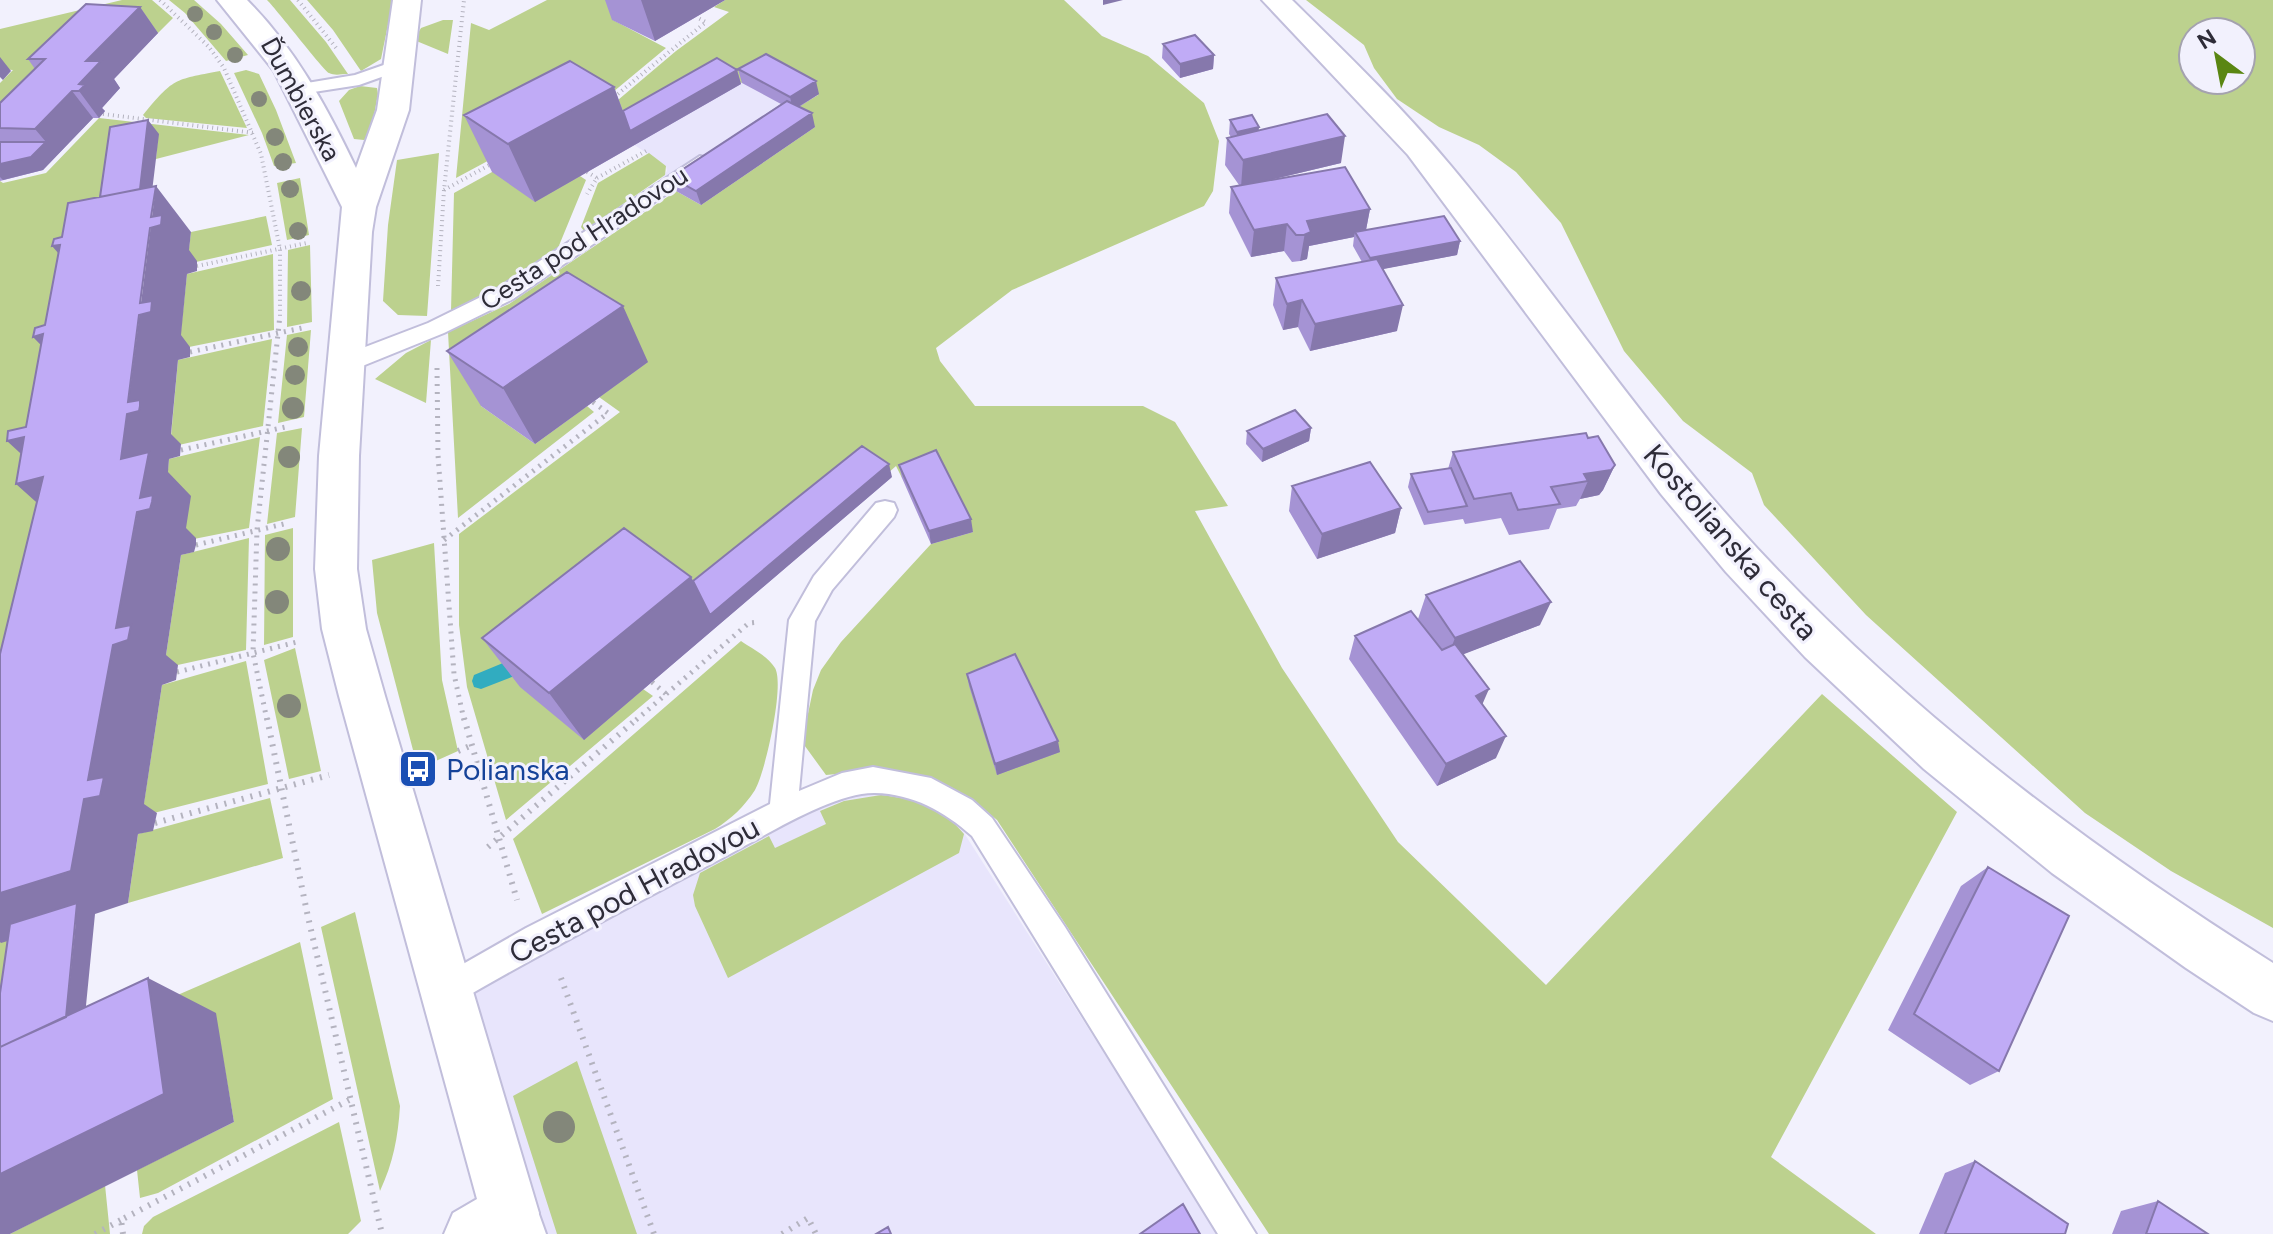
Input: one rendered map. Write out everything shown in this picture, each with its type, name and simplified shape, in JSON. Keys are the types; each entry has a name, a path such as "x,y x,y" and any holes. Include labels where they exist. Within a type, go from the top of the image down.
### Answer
{"street":[{"name":"Ďumbierska","path":"231,0 260,27 301,89 357,220"},
{"path":"407,0 393,110 357,220 336,512 336,569 344,629 446,991 500,1227"},
{"name":"Kostolianska cesta","path":"1276,0 1436,168 1595,380 1691,501 1763,584 1839,663 1923,739 2036,832 2200,948 2273,994"}],"lane":[{"path":"301,89 359,80 398,65"},
{"name":"Cesta pod Hradovou","path":"347,363 436,328 505,294 718,149"},
{"name":"Cesta pod Hradovou","path":"446,991 537,939 784,811 787,752 802,620 823,583 885,510"},
{"path":"784,811 842,786 873,780 921,787 962,809 982,827 1238,1234"}],"path":[{"path":"160,0 217,58 254,133 280,249 280,333 257,530 253,653 349,1100 382,1234"},
{"path":"298,0 359,80"},
{"path":"464,0 444,190 436,328 444,541 454,674 470,746 519,907 558,969 654,1234"},
{"path":"604,104 706,22 696,17"},
{"path":"103,114 254,133"},
{"path":"597,178 646,151"},
{"path":"444,190 499,160"},
{"path":"197,266 280,249 357,220"},
{"path":"190,352 350,317"},
{"path":"444,541 608,413 593,402"},
{"path":"181,450 342,415"},
{"path":"196,545 336,512"},
{"path":"488,847 749,623 802,620"},
{"path":"177,672 344,629"},
{"path":"652,682 666,694"},
{"path":"458,751 470,746"},
{"path":"155,823 381,762"},
{"path":"95,1234 349,1100"},
{"path":"782,1234 808,1218 816,1234"},
{"path":"121,1220 123,1234"}],"shaded area":[{"path":"721,72 819,94 815,127 701,205 660,179 667,171 666,166 615,132"},
{"path":"910,748 1219,1234 516,1234 446,991"}],"green space":[{"path":"122,0 152,0 173,18 158,33 0,152 0,83 13,70 0,69 0,29"},
{"path":"169,0 194,0 221,24 248,55 226,61 185,13"},
{"path":"267,0 290,0 326,42 348,74 325,70"},
{"path":"307,0 393,0 381,59 361,71 333,30"},
{"path":"547,0 647,0 613,20 666,48 607,97 456,178 471,23 489,30"},
{"path":"725,0 1064,0 1102,36 1148,56 1204,103 1219,141 1213,191 1204,206 1012,290 936,348 940,361 975,406 1143,406 1175,422 1228,506 1195,511 1282,668 1398,842 1546,985 1822,694 1957,812 1771,1157 1876,1234 1269,1234 997,820 955,790 918,775 877,772 826,775 802,742 813,690 821,670 841,642 931,544 973,532 939,464 902,478 896,466 643,689 653,696 506,820 467,687 459,625 459,534 620,412 599,397 481,406 535,444 587,406 594,412 458,518 448,332 509,304 676,191 701,205 815,127 793,110 818,95 769,68 742,83 721,72 615,132 618,100 729,12 714,7"},
{"path":"1306,0 2273,0 2273,928 2171,871 2085,813 1866,615 1764,505 1752,473 1683,421 1624,351 1561,223 1516,172 1479,145 1439,127 1397,99 1374,68 1364,45"},
{"path":"443,20 453,20 448,54 414,40 421,28"},
{"path":"246,70 259,74 296,163 274,166 234,73"},
{"path":"220,71 247,128 146,118 143,115 176,82"},
{"path":"360,86 377,88 378,94 370,137 364,140 354,139 339,101 349,90"},
{"path":"99,118 249,135 156,159 158,135 28,933 83,1036 300,942 333,1099 158,1193 140,1198 137,1170 234,1122 215,1013 0,1116 0,181 3,183 46,173"},
{"path":"439,153 427,316 398,315 383,301 388,225 397,160"},
{"path":"649,153 666,166 665,175 584,231 581,227 598,183"},
{"path":"492,172 580,176 586,180 558,248 495,289 451,311 454,193"},
{"path":"300,178 309,235 287,240 277,183"},
{"path":"266,216 272,245 187,264 191,232"},
{"path":"310,245 312,322 287,327 288,250"},
{"path":"273,254 274,330 179,349 187,274"},
{"path":"311,330 304,417 278,423 287,335"},
{"path":"272,339 263,426 170,447 178,360"},
{"path":"431,340 426,403 375,379 406,353"},
{"path":"302,428 295,517 267,524 277,433"},
{"path":"260,437 249,528 184,541 165,502 169,459"},
{"path":"293,528 293,637 264,645 265,535"},
{"path":"249,538 246,650 164,668 181,555"},
{"path":"434,543 442,680 458,751 418,769 377,613 372,560"},
{"path":"741,641 775,668 778,692 768,748 759,781 751,796 715,829 542,914 513,839"},
{"path":"295,648 321,771 289,779 264,660"},
{"path":"246,661 268,784 142,816 162,685"},
{"path":"881,795 937,810 964,834 959,853 728,978 695,906 693,895 700,873 769,836 775,848 826,824 820,811 844,801"},
{"path":"270,798 283,858 128,903 138,834"},
{"path":"355,912 400,1106 394,1150 380,1191 321,927"},
{"path":"577,1061 637,1234 557,1234 513,1096"},
{"path":"339,1122 361,1221 348,1234 142,1234 144,1226 153,1217"},
{"path":"105,1185 110,1234 10,1234"}],"building":[{"path":"86,4 140,7 86,61 101,61 79,84 85,85 79,91 72,91 35,129 0,128 0,103 45,59 28,59"},
{"path":"1195,35 1214,55 1180,64 1163,44"},
{"path":"766,54 816,81 790,97 738,69"},
{"path":"717,58 737,70 630,131 623,111"},
{"path":"570,61 614,87 508,144 464,115"},
{"path":"787,101 812,113 696,191 671,177"},
{"path":"1327,114 1345,136 1243,160 1227,138"},
{"path":"1252,115 1259,127 1237,132 1230,120"},
{"path":"148,120 140,189 100,197 110,127"},
{"path":"0,142 46,142 31,157 0,164"},
{"path":"1345,167 1370,209 1307,221 1311,232 1304,235 1296,235 1287,224 1254,230 1231,187"},
{"path":"156,186 151,217 162,215 161,225 150,228 140,303 152,301 151,312 139,315 128,402 140,400 140,406 139,411 127,414 121,459 149,452 140,498 153,495 150,509 137,512 116,628 131,625 128,640 113,645 88,780 104,777 100,796 84,799 71,871 0,893 0,654 43,477 16,484 24,437 7,441 8,431 26,427 43,334 33,337 35,328 45,325 60,245 52,246 54,239 62,237 68,203"},
{"path":"1444,216 1460,241 1370,258 1355,232"},
{"path":"1377,259 1403,305 1315,324 1302,300 1287,304 1276,278"},
{"path":"567,272 623,306 503,388 447,351"},
{"path":"1295,410 1311,428 1263,449 1247,431"},
{"path":"1586,433 1588,438 1598,436 1615,465 1611,470 1584,474 1588,481 1551,487 1560,504 1518,510 1511,493 1474,499 1453,452"},
{"path":"862,446 889,464 710,615 693,581"},
{"path":"936,450 971,519 929,531 899,465"},
{"path":"1370,462 1401,508 1322,534 1292,486"},
{"path":"1451,468 1467,506 1428,512 1411,474"},
{"path":"624,528 691,577 549,693 482,638"},
{"path":"1520,561 1551,602 1455,638 1426,595"},
{"path":"1411,611 1442,650 1455,644 1489,689 1476,696 1506,736 1446,764 1355,636"},
{"path":"1015,654 1058,741 995,764 967,674"},
{"path":"1988,867 2069,916 1999,1071 1914,1014"},
{"path":"77,903 66,1017 0,1047 0,993 10,924"},
{"path":"148,978 164,1094 0,1174 0,1047"},
{"path":"1975,1161 2068,1224 2065,1234 1945,1234"},
{"path":"2158,1201 2208,1234 2146,1234"},
{"path":"1183,1204 1200,1234 1140,1234"},
{"path":"888,1227 891,1234 876,1234"}],"waterway":[{"path":"481,681 510,669 524,657"}],"place":[{"name":"Polianska","path":"418,769"}]}
